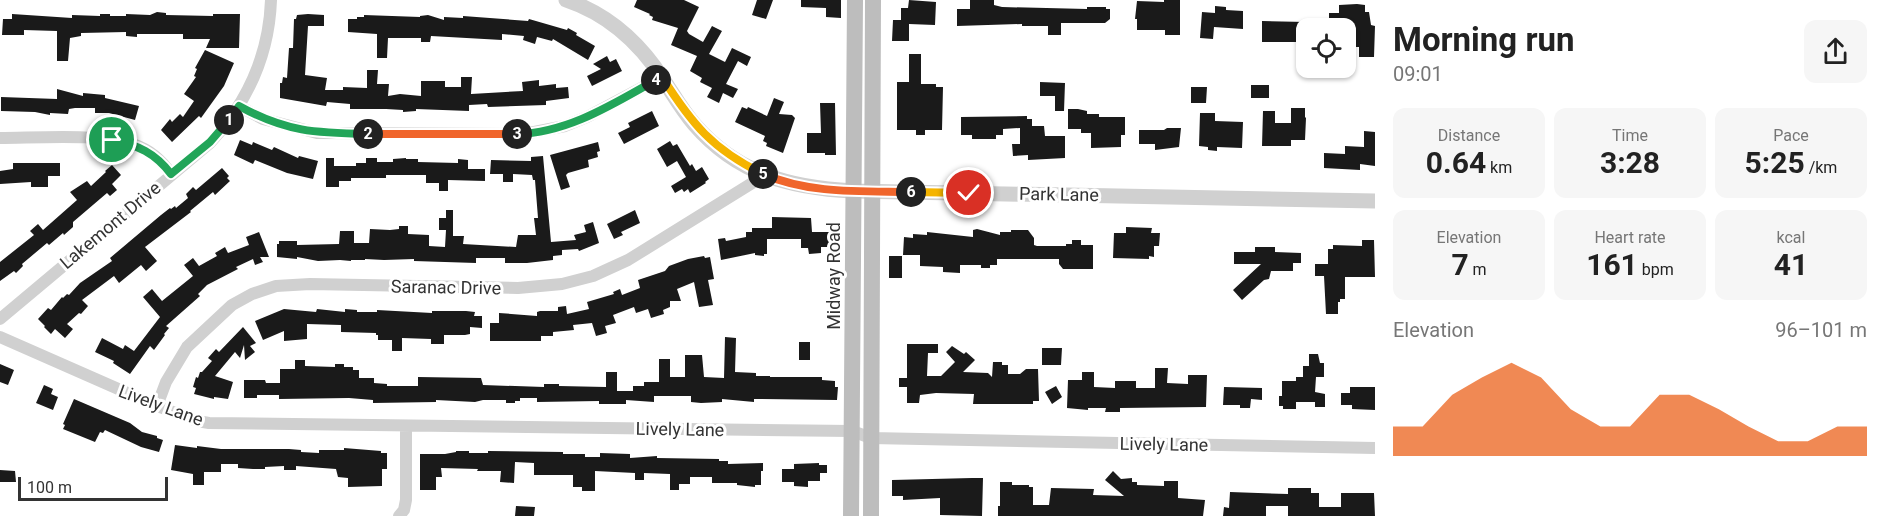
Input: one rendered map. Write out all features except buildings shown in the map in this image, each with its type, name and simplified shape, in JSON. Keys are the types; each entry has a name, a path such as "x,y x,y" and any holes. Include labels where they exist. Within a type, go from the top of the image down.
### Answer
{"main road":[{"name":"Midway Road","path":"851,516 855,0"},
{"path":"871,516 873,0"}],"street":[{"name":"Lakemont Drive","path":"0,319 210,142 239,106 260,66 270,24 271,0"},
{"name":"Park Lane","path":"566,0 596,13 625,33 643,51 695,126 740,163 786,183 809,188 853,191 1375,201"},
{"path":"239,106 263,119 317,133 524,134 565,126 587,117 662,77"},
{"path":"0,138 112,140 134,144 160,160 171,174"},
{"name":"Saranac Drive","path":"157,406 166,382 187,347 232,305 252,294 276,286 310,284 519,288 562,284 593,276 628,260 765,175"},
{"name":"Lively Lane","path":"0,337 157,406 197,421 209,423 852,431 871,438 1375,448"},
{"path":"399,516 404,510 406,500 406,426"}],"route":[{"path":"112,140 134,144 144,149 160,160 171,174 210,142 222,130 239,106 263,119 317,133 524,134 565,126 597,113 662,77 695,126 715,144 740,163 786,183 809,188 853,191 969,193"}]}
